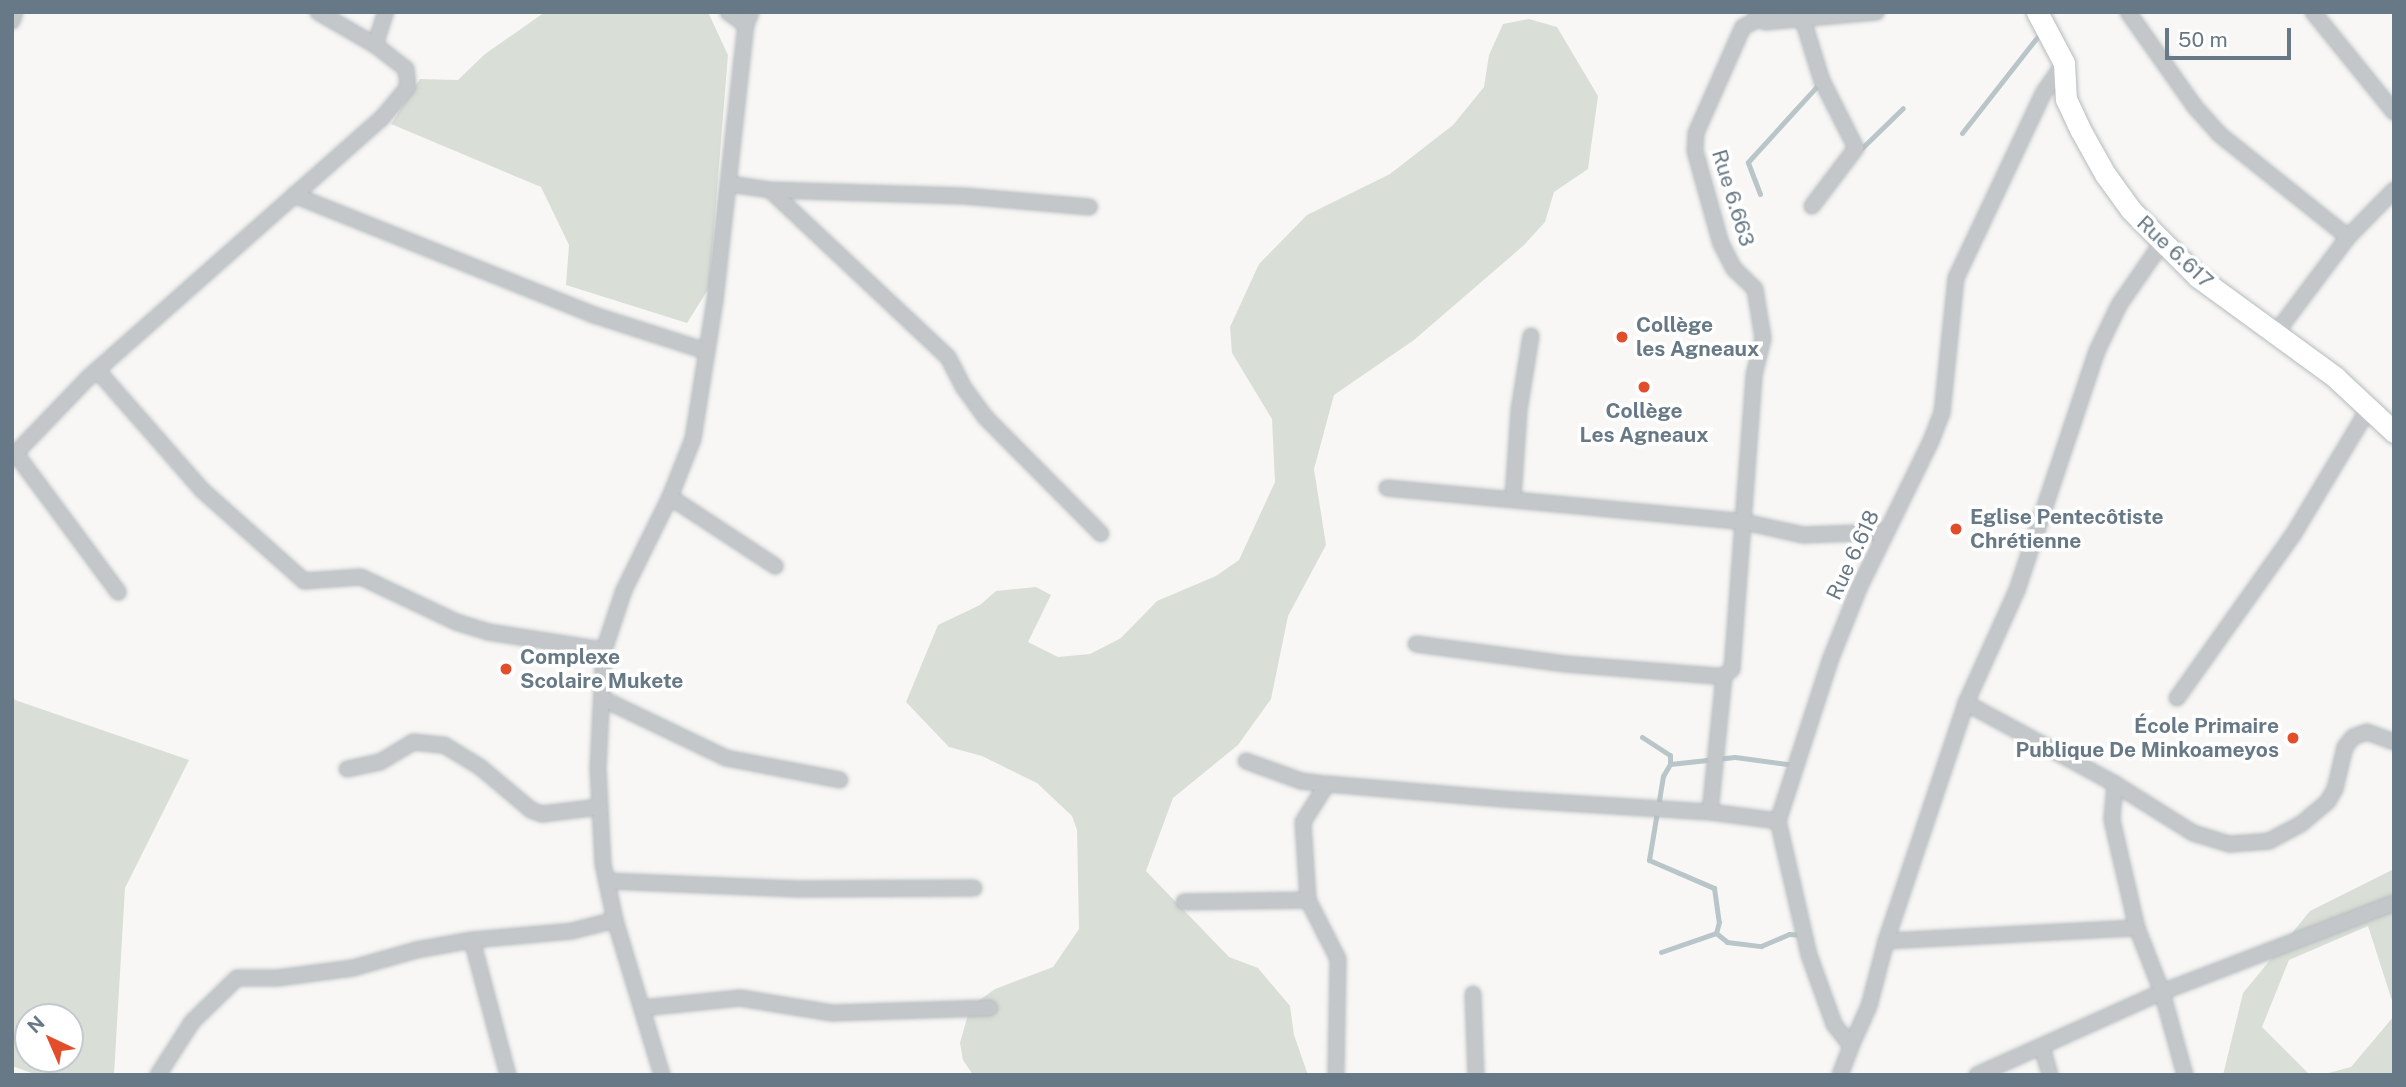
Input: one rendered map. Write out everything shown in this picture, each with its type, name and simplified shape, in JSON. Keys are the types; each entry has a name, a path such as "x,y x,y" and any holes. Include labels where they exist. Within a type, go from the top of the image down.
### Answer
{"street":[{"path":"12,21 15,12"},
{"path":"117,592 14,456 97,370 382,118 408,87 405,69 375,45 318,12"},
{"path":"375,45 386,12"},
{"path":"662,1075 615,920 603,864 597,768 604,650 624,590 670,496 693,439 715,300 749,19 729,12"},
{"path":"1758,16 1765,22 1877,12"},
{"name":"Rue 6.617","path":"2036,12 2064,63 2066,99 2105,174 2131,210 2198,277 2335,377 2394,432"},
{"path":"2128,12 2195,107 2219,134 2348,237"},
{"path":"2313,12 2394,112"},
{"name":"Rue 6.663","path":"1710,812 1724,676 1732,668 1754,375 1763,338 1755,289 1734,269 1721,244 1696,151 1696,132 1744,27 1758,16"},
{"path":"1803,20 1822,80 1856,144 1854,155 1812,206"},
{"name":"Rue 6.618","path":"1778,821 1831,658 1884,532 1931,441 1942,413 1956,278 2044,92 2064,63"},
{"path":"729,184 770,190 964,196 1090,207"},
{"path":"770,190 948,357 964,388 986,418 1101,534"},
{"path":"2276,333 2348,237 2394,190"},
{"path":"294,195 594,315 706,351"},
{"path":"1840,1075 1869,1006 1886,941 1966,703 2017,590 2098,351 2119,305 2162,243"},
{"path":"1513,498 1519,410 1531,336"},
{"path":"97,370 202,490 304,581 361,577 456,622 488,632 604,650"},
{"path":"2177,698 2293,535 2369,408"},
{"path":"1387,488 1744,522 1802,535 1884,532"},
{"path":"670,496 775,566"},
{"path":"1416,644 1566,664 1724,676"},
{"path":"603,699 726,758 839,780"},
{"path":"1966,703 2115,785 2193,833 2230,844 2269,841 2301,824 2328,801 2335,789 2345,747 2353,737 2367,732 2394,743"},
{"path":"346,769 380,762 413,741 444,745 480,767 531,810 542,814 600,807"},
{"path":"1246,761 1301,781 1327,784 1502,799 1710,812 1778,821 1810,955 1834,1024 1851,1046"},
{"path":"1327,784 1303,822 1308,900 1338,959 1336,1075"},
{"path":"2115,785 2112,820 2137,928 2162,992 2185,1075"},
{"path":"607,881 799,889 974,888"},
{"path":"1184,902 1308,900"},
{"path":"1977,1075 2162,992 2394,903"},
{"path":"158,1075 191,1022 237,978 277,978 353,968 416,950 472,940 572,930 615,920"},
{"path":"1886,941 2137,928"},
{"path":"472,940 508,1075"},
{"path":"1473,994 1476,1075"},
{"path":"642,1008 740,998 832,1013 990,1008"},
{"path":"2042,1047 2050,1075"}],"shaded area":[{"path":"545,12 708,12 728,55 709,288 687,323 566,285 569,245 541,187 391,124 420,79 458,80 485,54"},
{"path":"1529,19 1557,27 1598,96 1588,169 1554,192 1545,222 1523,246 1414,340 1334,395 1314,469 1326,545 1288,616 1271,699 1238,745 1173,798 1146,871 1229,957 1258,968 1290,1006 1294,1035 1308,1075 973,1075 963,1060 960,1043 970,1007 995,989 1053,967 1079,929 1077,830 1072,816 1037,783 982,756 949,747 906,702 938,625 980,605 996,591 1036,587 1051,595 1028,642 1058,657 1090,654 1121,638 1157,601 1216,576 1239,560 1275,482 1272,419 1232,353 1230,327 1259,264 1307,215 1390,174 1453,125 1484,87 1489,55 1503,24"},
{"path":"12,696 15,700 189,760 125,888 114,1075 31,1073 84,1073 84,1003 14,1003 14,1067"},
{"path":"2394,869 2394,1007 2368,926 2289,960 2262,1027 2310,1075 2223,1075 2243,993 2310,911"},
{"path":"2394,1016 2394,1075 2321,1075 2351,1067"}],"waterway":[{"path":"1962,133 2038,36"},
{"path":"1760,194 1748,162 1818,85"},
{"path":"1862,148 1903,108"},
{"path":"1642,737 1670,755 1670,764 1663,776 1649,860 1714,888 1719,922 1716,933"},
{"path":"1670,764 1735,757 1794,765"},
{"path":"1716,933 1727,942 1761,946 1789,934 1804,935"},
{"path":"1661,952 1716,933"}],"place":[{"name":"Collège les Agneaux","path":"1622,337"},
{"name":"Collège Les Agneaux","path":"1644,387"},
{"name":"Eglise Pentecôtiste Chrétienne","path":"1956,529"},
{"name":"Complexe Scolaire Mukete","path":"506,669"},
{"name":"École Primaire Publique De Minkoameyos","path":"2293,738"}]}
